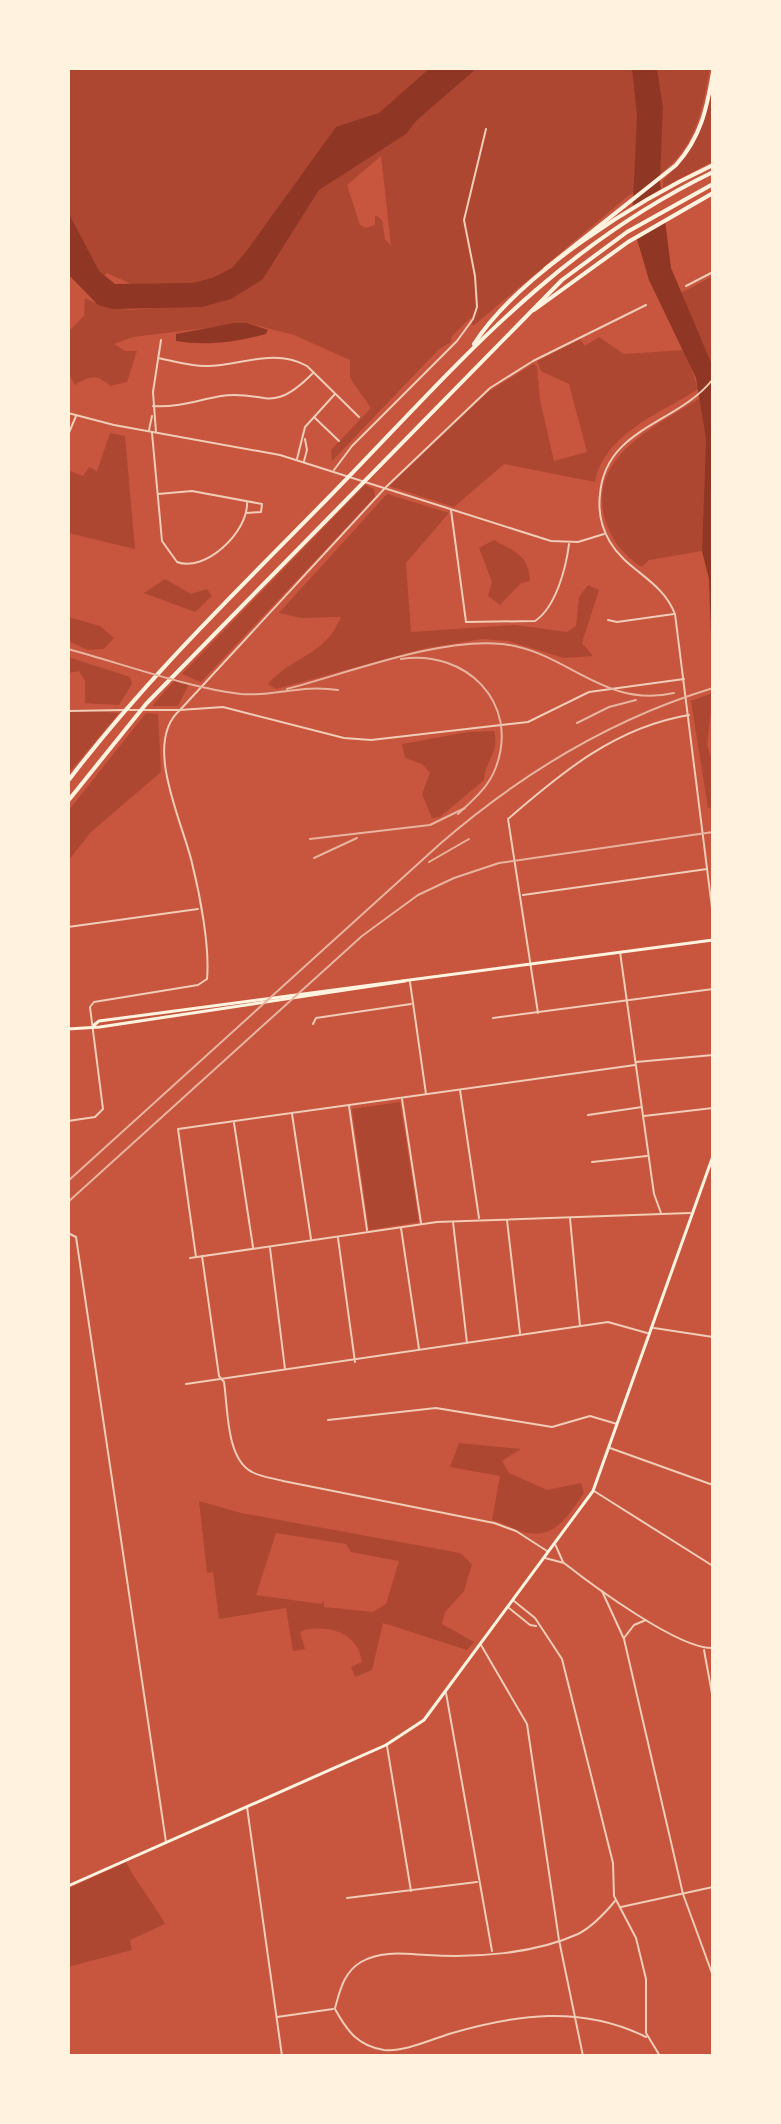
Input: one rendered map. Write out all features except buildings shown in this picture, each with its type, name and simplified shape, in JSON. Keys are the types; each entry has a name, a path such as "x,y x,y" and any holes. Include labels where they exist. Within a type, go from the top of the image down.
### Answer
{"highway":[{"path":"467,354 481,333 513,298 556,258 667,172 690,149 700,129 713,72"},
{"path":"513,298 627,216 713,165"},
{"path":"669,190 713,172"},
{"path":"68,801 146,704 525,315 562,280 627,232 713,184"},
{"path":"525,315 628,242 713,193"},
{"path":"68,781 152,680 467,354 548,276 627,216"}],"main road":[{"path":"68,1029 713,940"},
{"path":"68,1886 386,1745 424,1720 593,1491 713,1156"}],"street":[{"path":"334,471 352,446 457,341 473,319 477,292 464,220 486,129"},
{"path":"686,286 713,272"},
{"path":"68,1121 95,1117 103,1109 90,1007 99,1000 206,982 200,909 190,852 174,810 165,741 169,722 386,487 490,388 533,361 646,305"},
{"path":"161,340 152,432 165,549 184,565 205,562 236,530 247,513 247,503"},
{"path":"158,358 208,366 268,357 302,363 359,417"},
{"path":"153,406 171,407 226,395 270,400 296,390 313,373"},
{"path":"713,379 692,397 632,436 612,457 599,498 605,533 625,561 662,590 675,614 713,916"},
{"path":"297,459 305,427 336,394"},
{"path":"68,413 297,459 534,536 569,543 605,533"},
{"path":"68,435 76,415"},
{"path":"152,432 153,415"},
{"path":"313,416 339,441"},
{"path":"304,439 307,444 304,461"},
{"path":"157,495 192,491 247,503 258,502 263,506 258,513 247,513"},
{"path":"451,509 466,622 535,621 542,617 558,583 569,543"},
{"path":"608,620 617,622 675,614"},
{"path":"68,711 223,707 344,738 371,740 528,722 589,692 684,679"},
{"path":"538,1013 508,819 568,768 631,731 689,715"},
{"path":"522,895 708,868"},
{"path":"68,927 200,909"},
{"path":"620,951 648,1156 654,1194 661,1213"},
{"path":"407,981 426,1095"},
{"path":"493,1018 713,989"},
{"path":"313,1024 316,1018 412,1003"},
{"path":"196,1257 178,1129 635,1063 713,1055"},
{"path":"460,1089 479,1220"},
{"path":"402,1098 421,1224"},
{"path":"349,1105 367,1232"},
{"path":"588,1115 642,1107"},
{"path":"643,1116 713,1108"},
{"path":"292,1113 311,1240"},
{"path":"234,1121 253,1249"},
{"path":"592,1162 648,1156"},
{"path":"190,1258 453,1221 693,1214"},
{"path":"570,1217 580,1326"},
{"path":"507,1219 520,1335"},
{"path":"453,1221 467,1343"},
{"path":"401,1227 419,1351"},
{"path":"68,1233 76,1237 166,1842"},
{"path":"338,1237 355,1362"},
{"path":"270,1247 286,1371"},
{"path":"202,1256 237,1456 253,1473 494,1523 532,1539 549,1552"},
{"path":"186,1384 355,1362 580,1326 618,1324 650,1335"},
{"path":"653,1328 713,1337"},
{"path":"328,1420 436,1408 552,1427 590,1416 617,1424"},
{"path":"609,1447 713,1485"},
{"path":"593,1491 713,1566"},
{"path":"555,1544 564,1563"},
{"path":"545,1558 564,1563 647,1620 704,1649 713,1648"},
{"path":"602,1591 624,1639 683,1894 713,1976"},
{"path":"513,1600 535,1618 566,1670 613,1863 616,1900 642,1956 646,1979 647,2038"},
{"path":"508,1607 530,1625 537,1626"},
{"path":"624,1639 634,1625 647,1620"},
{"path":"480,1644 527,1724 559,1940 583,2056"},
{"path":"704,1649 713,1699"},
{"path":"446,1692 492,1953"},
{"path":"386,1745 411,1891"},
{"path":"246,1806 282,2056"},
{"path":"347,1898 479,1882"},
{"path":"619,1907 713,1887"},
{"path":"335,2009 345,1978 370,1957 492,1953 559,1940 586,1929 616,1900"},
{"path":"277,2017 335,2009"},
{"path":"335,2009 357,2041 388,2050 495,2022 573,2017 612,2021 647,2038 660,2056"}],"shaded area":[{"path":"68,68 643,68 644,187 628,196 473,326 471,317 452,336 451,342 438,350 332,461 331,450 371,408 350,378 350,360 294,335 247,323 133,337 114,344 125,351 137,351 127,382 110,386 93,378 75,385 68,373 68,332 84,316 85,298 106,306 151,309 263,279 319,190 337,178 325,166 262,274 155,295 107,273 91,286 68,249","holes":["381,156 391,246 385,239 382,220 375,215 375,225 366,228 360,225 347,185"]},
{"path":"430,68 477,68 417,120 406,134 319,190 263,279 231,299 202,307 113,309 98,305 68,274 68,212 99,271 115,284 193,283 232,268 336,127 379,113"},
{"path":"632,68 657,68 663,107 660,181 671,268 713,367 713,694 709,579 702,551 706,439 696,378 649,280 632,222 637,116"},
{"path":"657,68 710,68 700,113 690,139 660,174 663,107"},
{"path":"713,78 713,161 663,188 663,180 684,158 697,134"},
{"path":"713,276 713,367 681,293"},
{"path":"247,323 268,330 266,334 221,342 176,341 176,334"},
{"path":"599,337 624,354 685,350 698,389 636,426 622,438 600,465 595,482 504,464 454,507 389,486 488,392 533,364 537,366 540,400 554,461 587,452 569,384 541,371 537,361 580,339 585,346"},
{"path":"700,398 706,439 702,551 649,560 642,567 619,547 608,527 602,497 606,477 630,445"},
{"path":"110,433 125,436 135,549 68,533 68,470 83,476 89,467 97,471"},
{"path":"365,485 374,489 375,497 201,682 182,674"},
{"path":"387,494 449,513 406,563 411,632 515,625 567,632 576,626 579,597 588,585 599,590 582,643 593,656 564,658 508,641 482,639 427,648 276,689 268,684 288,666 318,648 341,617 301,618 279,613"},
{"path":"494,540 524,560 530,581 521,583 500,605 488,596 492,582 479,548"},
{"path":"165,579 191,594 207,589 212,596 195,612 144,593"},
{"path":"68,617 100,626 114,638 104,649 88,650 68,641"},
{"path":"68,657 130,677 132,684 119,705 85,703 85,681 79,671 68,673"},
{"path":"176,679 189,684 178,706 152,706"},
{"path":"713,693 707,745 713,764 713,807 708,808 691,701"},
{"path":"68,712 119,713 68,774"},
{"path":"146,713 158,714 161,772 91,832 68,861 68,811"},
{"path":"494,731 494,751 484,780 440,817 432,818 422,794 430,773 422,764 405,758 402,744 468,732"},
{"path":"400,1102 419,1222 369,1230 352,1109"},
{"path":"459,1443 521,1449 502,1461 509,1473 547,1490 581,1483 584,1493 562,1522 547,1532 524,1532 492,1520 500,1476 450,1467"},
{"path":"199,1501 241,1513 460,1553 472,1564 464,1591 445,1612 442,1624 474,1642 467,1650 383,1623 372,1670 355,1677 351,1667 362,1662 359,1652 355,1644 341,1633 323,1629 304,1630 300,1632 305,1649 293,1651 286,1608 219,1619 213,1572 207,1573","holes":["276,1533 346,1544 351,1552 399,1561 386,1604 373,1612 324,1607 324,1600 321,1604 256,1595"]},
{"path":"126,1862 165,1924 130,1940 132,1950 68,1967 68,1889"}],"pier":[{"path":"664,187 667,221 633,242 629,208"}],"railway":[{"path":"287,689 423,651 478,643 525,649 626,693 649,696 674,693"},
{"path":"68,649 221,691 265,694 312,689 338,690"},
{"path":"401,659 424,658 466,672 482,685 500,721 501,743 493,774 485,787 458,814"},
{"path":"68,1181 441,843 503,794 603,732 639,715 713,688"},
{"path":"577,723 609,707 636,700"},
{"path":"310,839 430,825 465,808"},
{"path":"68,1202 362,936 418,895 454,878 499,863 713,832"},
{"path":"314,858 357,838"},
{"path":"429,862 469,839"}]}
